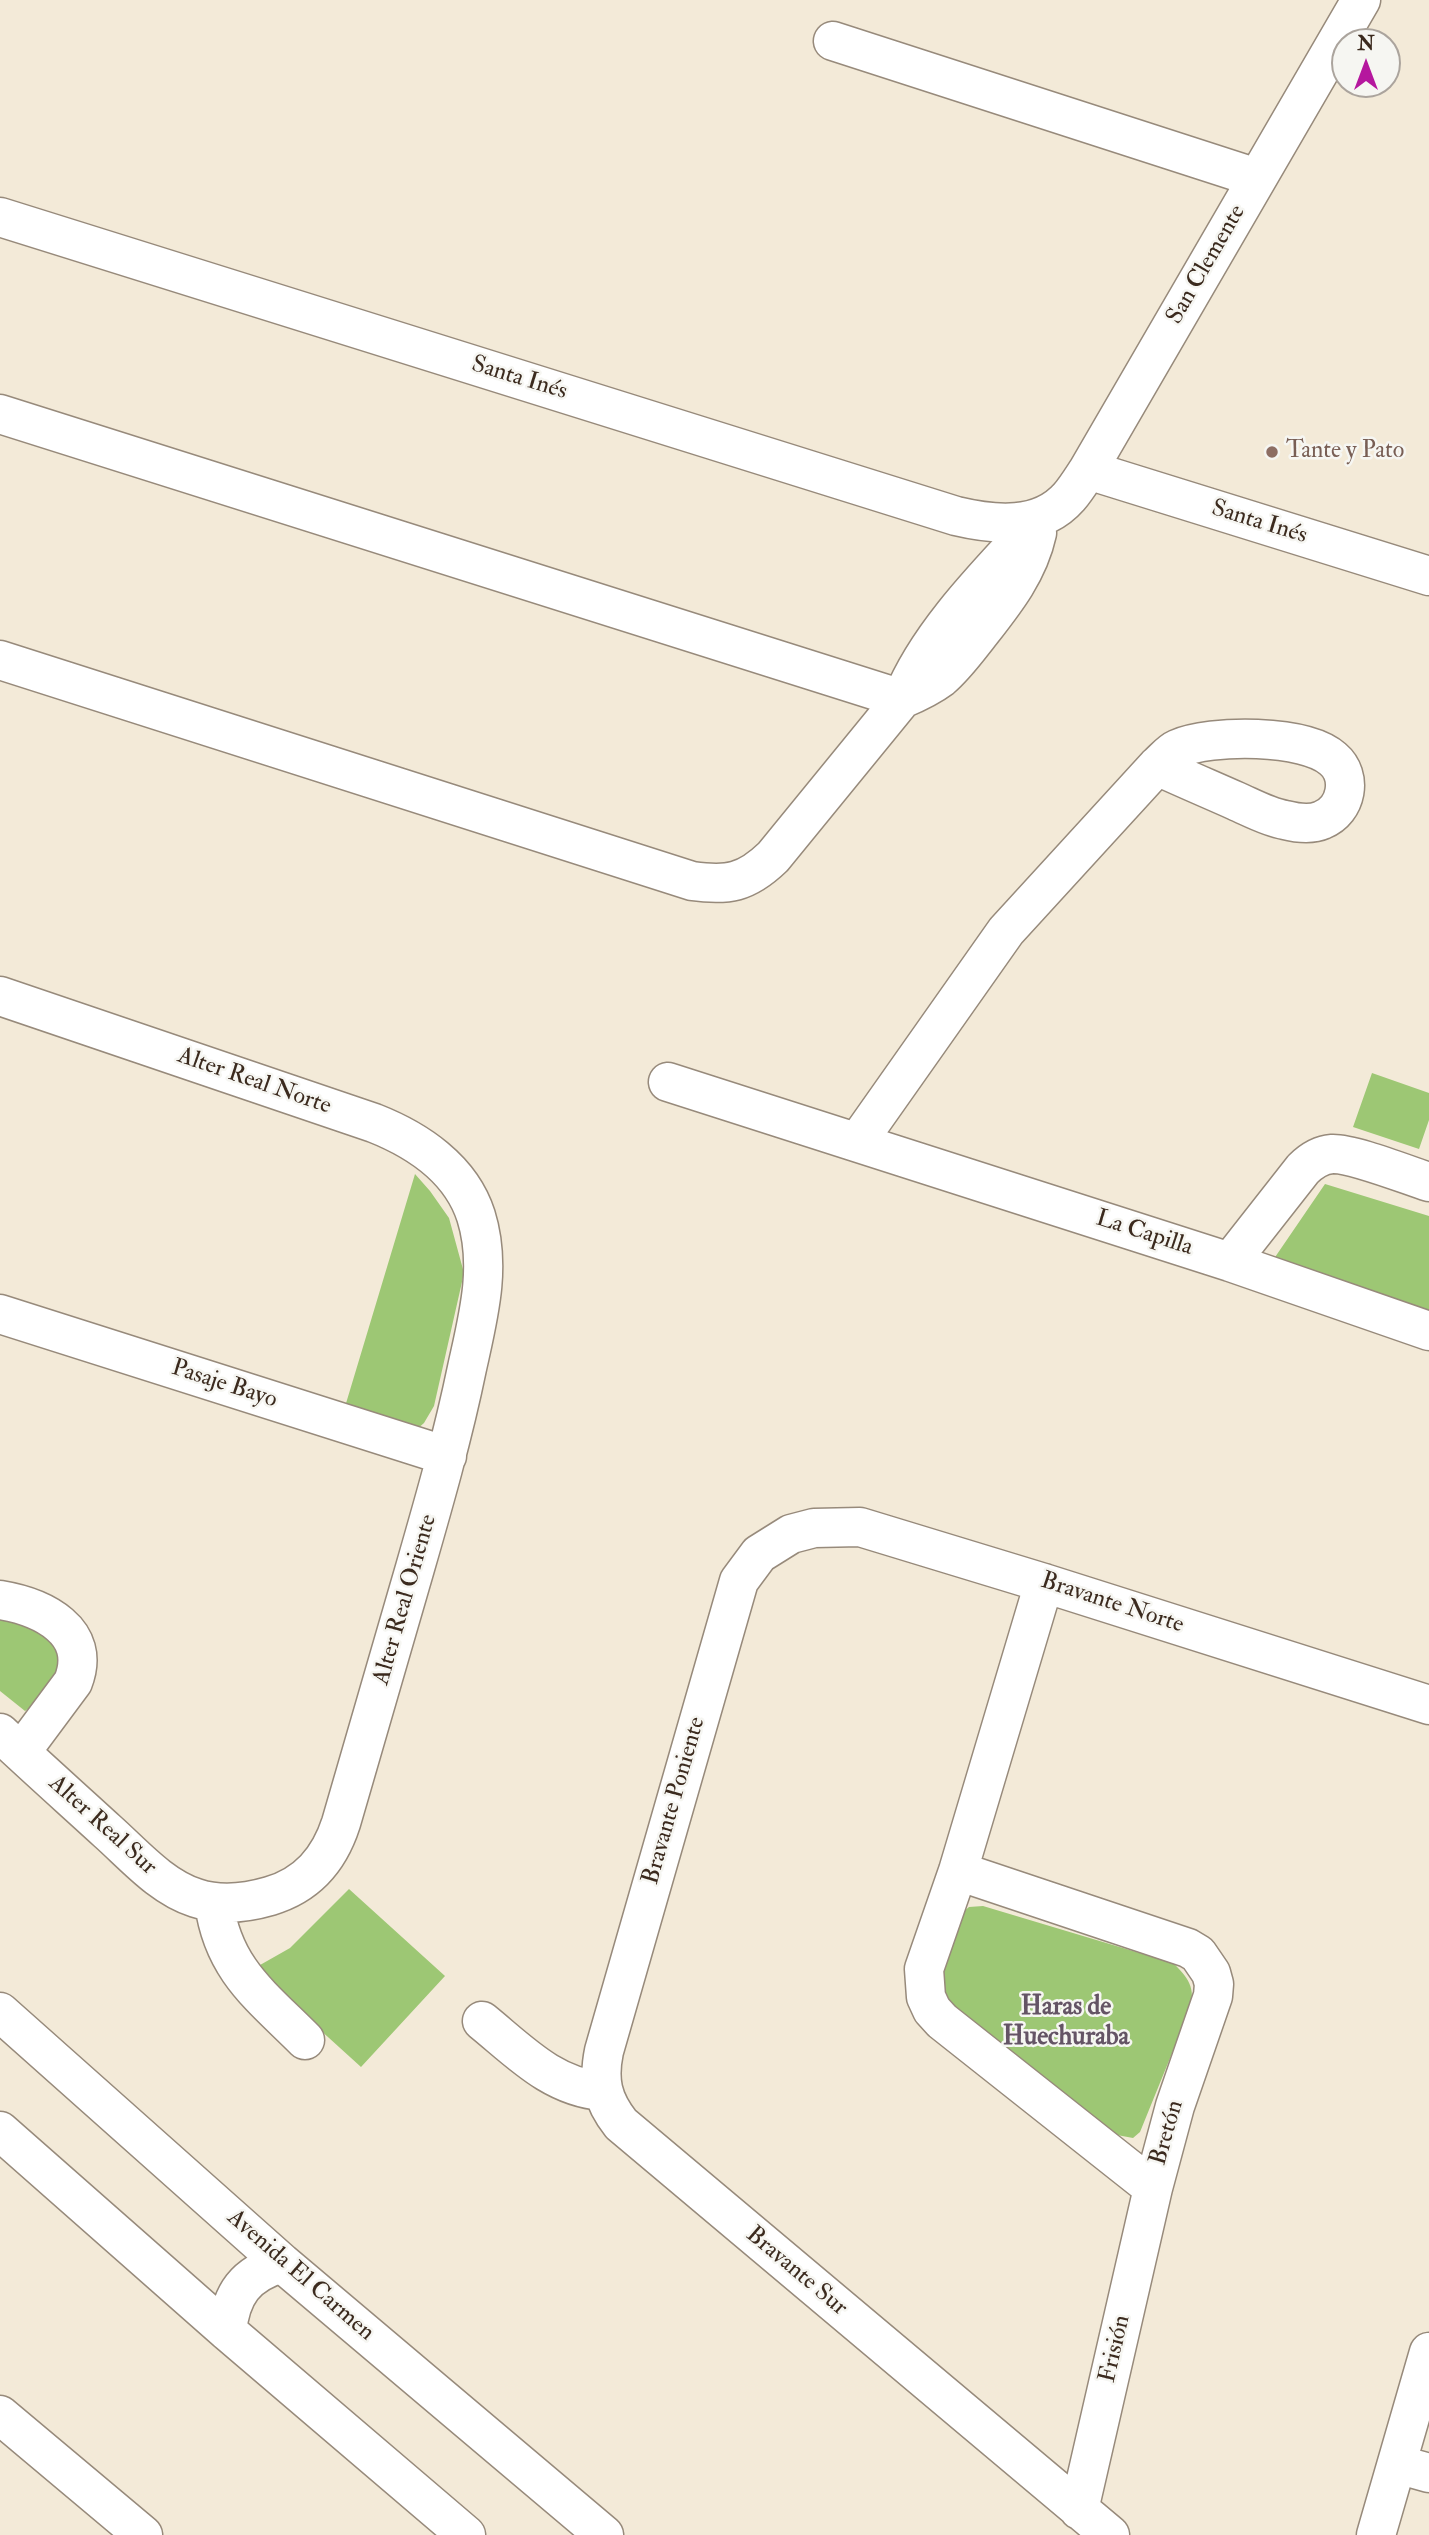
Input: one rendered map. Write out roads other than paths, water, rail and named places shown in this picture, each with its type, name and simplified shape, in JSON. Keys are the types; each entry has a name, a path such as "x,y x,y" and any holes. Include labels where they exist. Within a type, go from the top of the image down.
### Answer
{"street":[{"name":"San Clemente","path":"1040,518 1054,512 1069,498 1088,470 1361,0"},
{"path":"833,41 1257,178"},
{"name":"Santa Inés","path":"0,217 956,516 981,522 1007,523 1040,518"},
{"path":"0,414 902,699"},
{"name":"Santa Inés","path":"1088,470 1429,576"},
{"path":"0,660 692,881 740,881 758,872 773,857 902,699 941,678 959,660 999,610 1024,570 1034,545 1040,518"},
{"path":"858,1141 1006,931 1157,766"},
{"name":"Alter Real Norte","path":"0,996 401,1134 422,1146 444,1166 463,1191 475,1214"},
{"name":"La Capilla","path":"668,1082 1230,1262 1429,1331"},
{"path":"1230,1262 1303,1169 1312,1160 1324,1155 1345,1156 1429,1182"},
{"name":"Alter Real Oriente","path":"214,1903 238,1903 286,1891 307,1878 322,1863 334,1844 447,1456 483,1286 483,1259 475,1214"},
{"name":"Pasaje Bayo","path":"0,1314 447,1456"},
{"name":"Bravante Norte","path":"792,1534 814,1528 860,1527 1429,1705"},
{"name":"Bravante Poniente","path":"602,2091 600,2071 604,2051 739,1581 759,1554 792,1534"},
{"name":"Bretón","path":"958,1871 1188,1948 1205,1962 1214,1984 1213,1996 1175,2106 1153,2188 942,2021 932,2010 926,1997 925,1969 958,1871 1044,1583"},
{"path":"0,1600 16,1602 66,1629 74,1640 78,1654 78,1668 73,1682 10,1743"},
{"name":"Alter Real Sur","path":"10,1743 162,1881 196,1898 214,1903"},
{"path":"214,1903 217,1925 231,1960 250,1985 305,2040"},
{"name":"Avenida El Carmen","path":"0,2012 282,2263 604,2535"},
{"path":"482,2021 557,2080 586,2090 602,2091"},
{"name":"Bravante Sur","path":"602,2091 609,2109 621,2124 1110,2535"},
{"path":"0,2131 227,2331 466,2535"},
{"name":"Frisión","path":"1079,2510 1153,2188"},
{"path":"227,2331 233,2300 242,2287 260,2272 282,2263"},
{"path":"1376,2535 1413,2469 1429,2352"},
{"path":"0,2415 108,2522 143,2535"}],"place":[{"name":"Tante y Pato","path":"1272,452"}],"district":[{"name":"Haras de Huechuraba","path":"1066,2023"}]}
